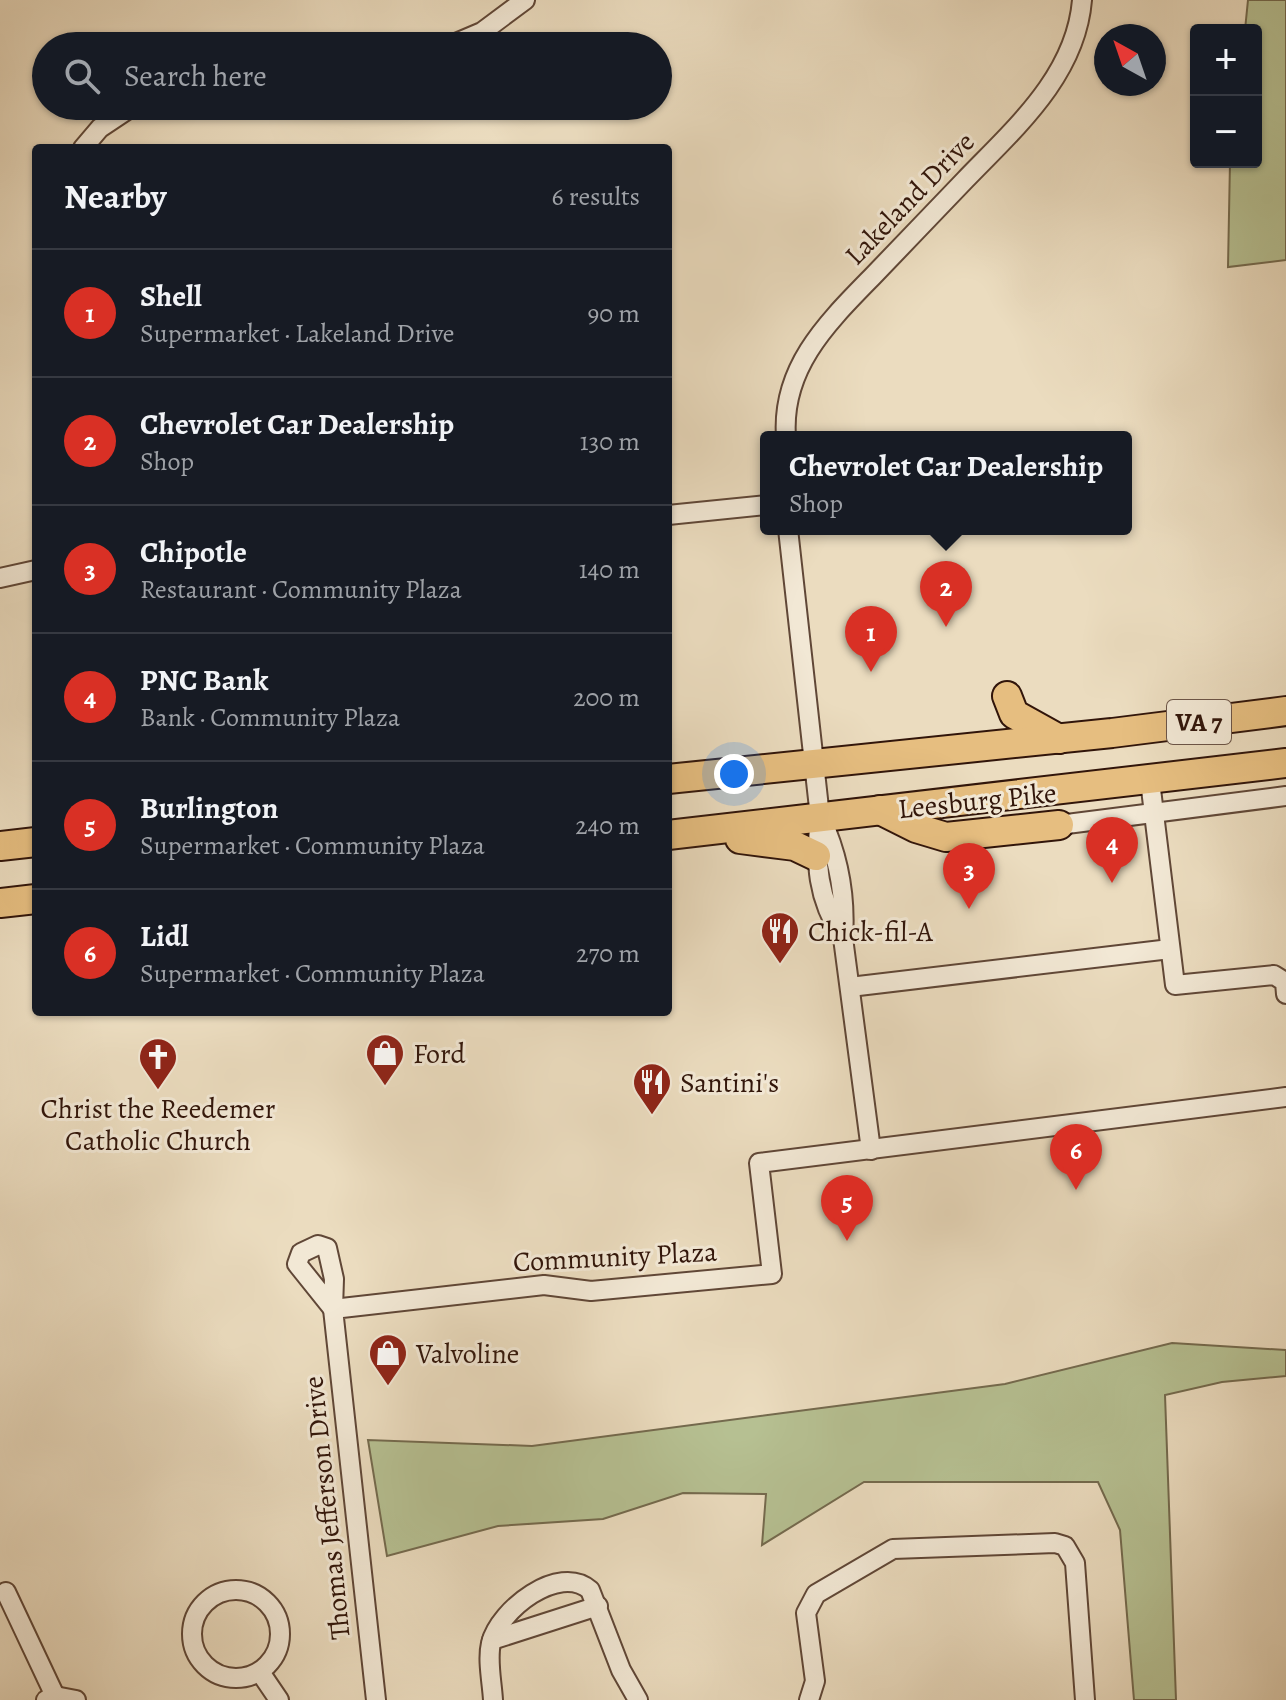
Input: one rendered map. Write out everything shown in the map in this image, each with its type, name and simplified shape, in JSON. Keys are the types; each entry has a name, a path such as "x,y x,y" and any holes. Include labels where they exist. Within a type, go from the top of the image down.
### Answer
{"highway":[{"path":"1007,696 1014,714 1059,739"},
{"name":"Leesburg Pike","path":"672,779 1059,739 1286,711"},
{"name":"Leesburg Pike","path":"676,834 1286,763"},
{"path":"879,810 916,828 946,837 1059,825"},
{"path":"676,834 768,840 795,846 816,856"},
{"path":"0,846 32,842"},
{"path":"0,903 32,899"}],"street":[{"path":"482,32 525,0"},
{"name":"Lakeland Drive","path":"786,431 787,395 798,364 860,289 1036,104 1066,58 1082,0"},
{"path":"86,144 112,120"},
{"path":"672,515 760,506"},
{"path":"789,535 820,817 816,856 826,912 843,938"},
{"path":"0,578 32,571"},
{"path":"1150,781 1175,985 1274,975 1285,982 1286,994"},
{"path":"1059,825 1286,796"},
{"path":"820,817 837,853 845,911 843,938 871,1150"},
{"path":"850,987 1170,949"},
{"name":"Community Plaza","path":"333,1309 544,1285 611,1290 772,1274 759,1163 1286,1097"},
{"name":"Thomas Jefferson Drive","path":"333,1309 376,1700"},
{"path":"809,1700 815,1681 806,1613 816,1594 893,1549 1055,1543 1065,1546 1075,1563 1085,1700"},
{"path":"493,1700 492,1640 523,1598 540,1588 584,1585 598,1606 621,1670 638,1700"},
{"path":"239,1589 257,1594 277,1615 281,1634 279,1650 260,1672 238,1679 217,1674 203,1664 194,1649 192,1635 199,1609 211,1597 239,1589"},
{"path":"6,1592 51,1698 76,1700"},
{"path":"492,1640 598,1606"},
{"path":"260,1672 279,1700"}],"green space":[{"path":"1248,0 1286,0 1286,260 1228,267 1230,168 1262,168 1262,24 1246,24"},
{"path":"1172,1343 1286,1350 1286,1376 1222,1382 1165,1395 1176,1700 1134,1700 1120,1530 1098,1482 864,1482 762,1545 766,1494 683,1493 603,1519 498,1526 387,1556 368,1440 532,1446 1005,1384"}],"place":[{"name":"Chevrolet Car Dealership","path":"946,627"},
{"name":"Shell","path":"871,672"},
{"name":"PNC Bank","path":"1112,883"},
{"name":"Chipotle","path":"969,909"},
{"name":"Chick-fil-A","path":"780,965"},
{"name":"Ford","path":"385,1087"},
{"name":"Christ the Reedemer Catholic Church","path":"158,1091"},
{"name":"Santini's","path":"652,1116"},
{"name":"Lidl","path":"1076,1190"},
{"name":"Burlington","path":"847,1241"},
{"name":"Valvoline","path":"388,1387"}]}
